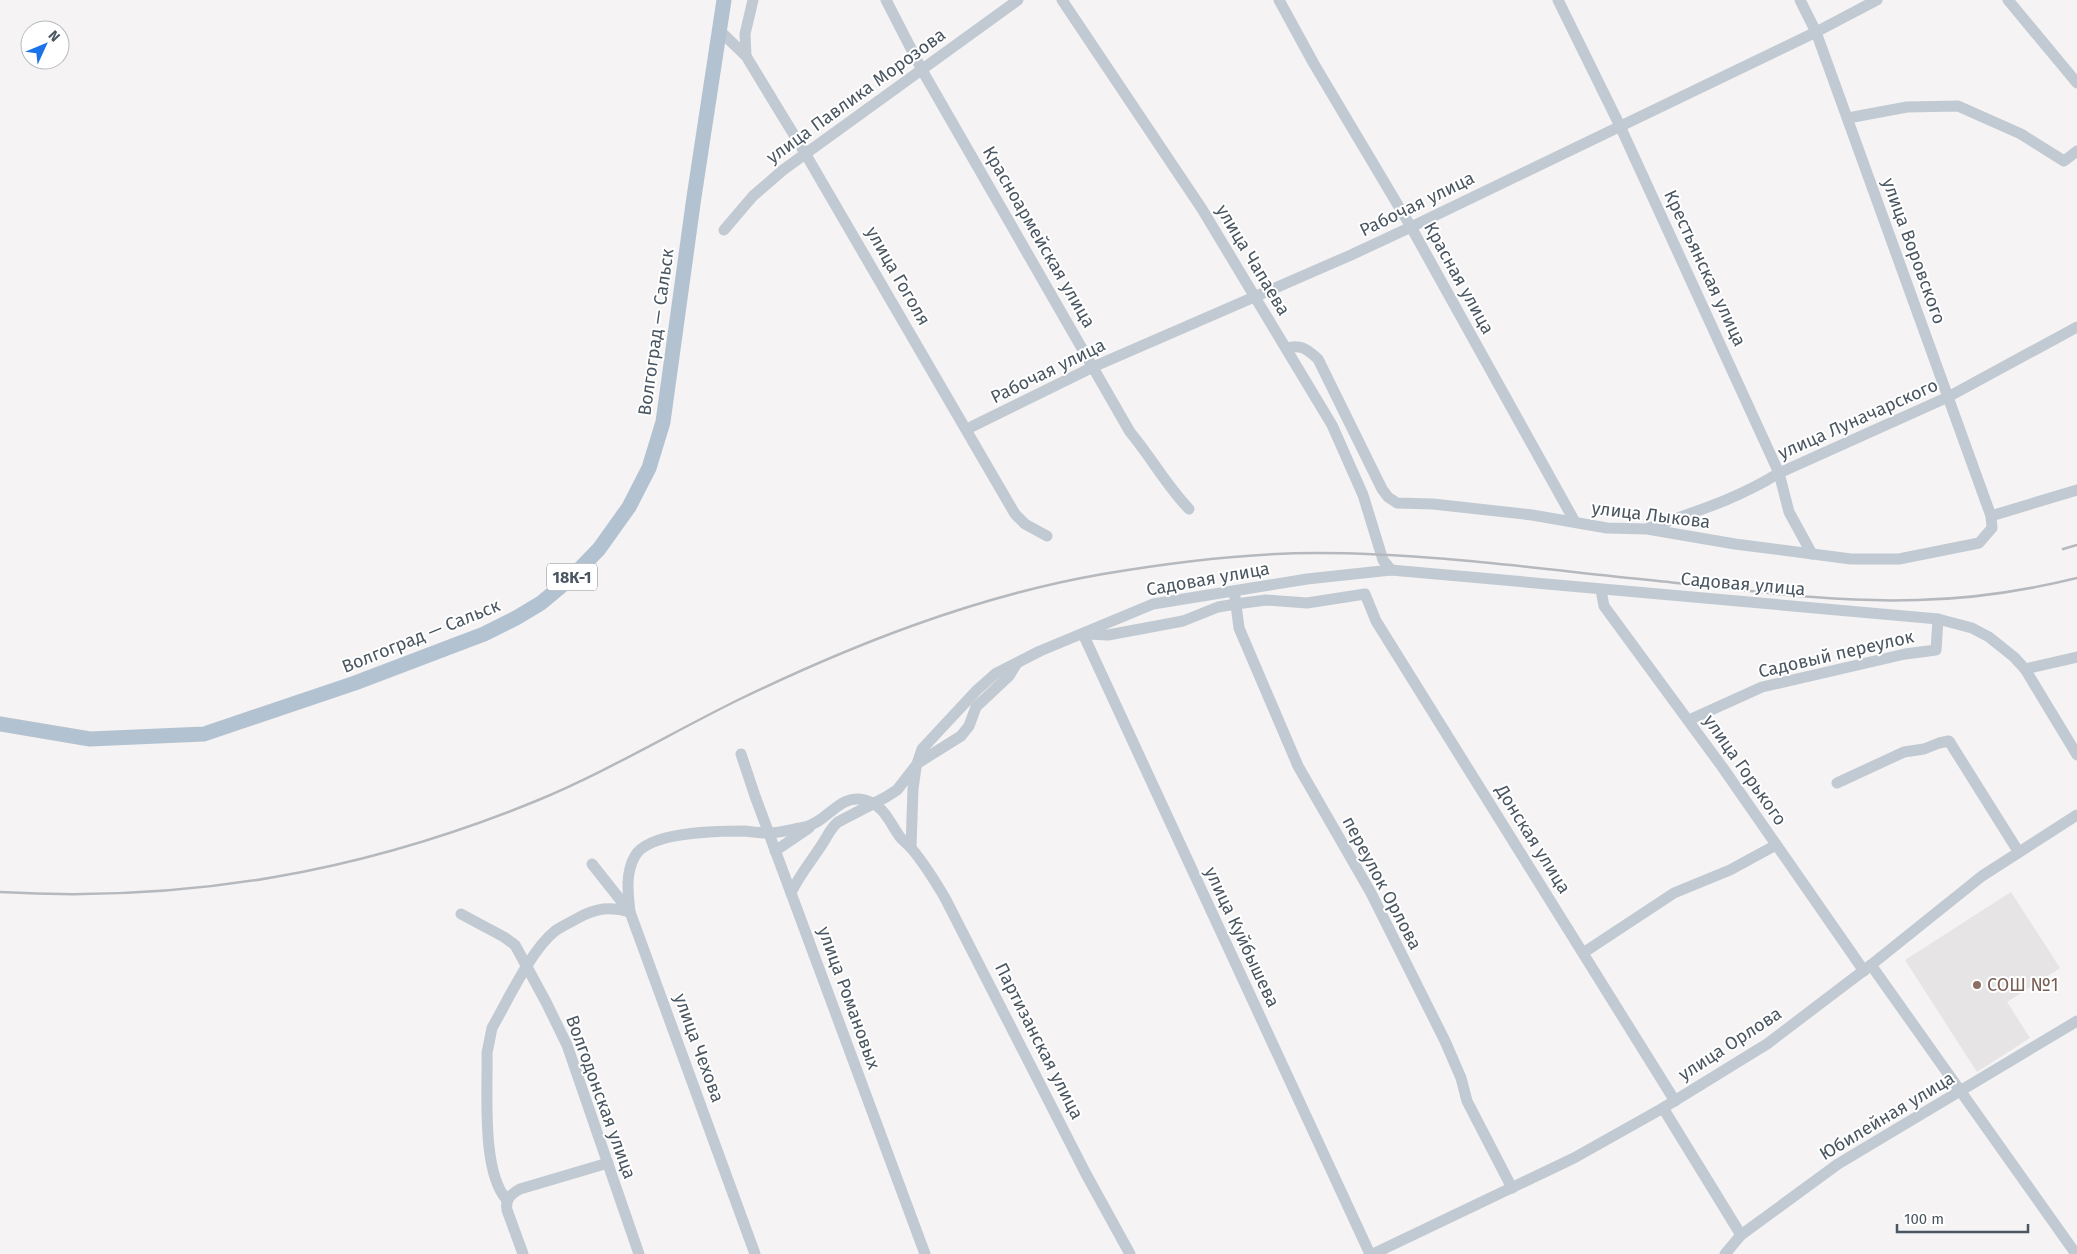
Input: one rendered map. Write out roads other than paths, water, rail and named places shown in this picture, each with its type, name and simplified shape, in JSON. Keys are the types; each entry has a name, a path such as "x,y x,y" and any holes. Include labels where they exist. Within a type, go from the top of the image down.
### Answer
{"main road":[{"name":"Волгоград — Сальск","path":"0,724 90,739 204,734 355,683 484,634 541,603 572,578 599,549 629,507 649,468 663,422 694,197 724,0"}],"street":[{"path":"746,56 745,34 753,0"},
{"name":"Красноармейская улица","path":"886,0 922,70 1130,432 1148,454 1171,490 1189,509"},
{"name":"улица Павлика Морозова","path":"724,230 768,182 805,153 1018,0"},
{"name":"улица Чапаева","path":"1062,0 1202,209 1332,425 1364,495 1385,564 1390,570"},
{"name":"Красная улица","path":"1279,0 1314,64 1411,227 1575,522"},
{"name":"Крестьянская улица","path":"1558,0 1620,126 1779,473 1789,512 1812,554"},
{"name":"улица Воровского","path":"1800,0 1816,32 1848,118 1991,516"},
{"name":"Рабочая улица","path":"967,429 1094,367 1411,227 1816,32 1878,0"},
{"path":"2008,0 2077,82"},
{"name":"улица Гоголя","path":"719,30 746,56 805,153 1015,514 1025,524 1047,536"},
{"path":"1848,118 1907,107 1958,106 2021,134 2064,161 2077,151"},
{"name":"улица Луначарского","path":"1647,529 1732,499 1779,473 1948,397 2077,327"},
{"name":"улица Лыкова","path":"1286,348 1299,346 1311,352 1318,359 1382,489 1388,497 1397,503 1433,504 1532,515 1607,528 1647,529 1734,544 1851,559 1899,559 1979,544 1992,528 1991,516"},
{"path":"1991,516 2077,490"},
{"name":"Садовая улица","path":"1083,634 1153,604 1307,579 1390,570 1938,619 1972,628 1989,637 2025,669 2077,755"},
{"name":"переулок Орлова","path":"1234,590 1239,628 1298,766 1371,893 1462,1078 1466,1101 1512,1188"},
{"name":"улица Горького","path":"1601,590 1604,606 1639,656 1688,720 1776,845 1961,1092 2076,1254"},
{"name":"Садовая улица","path":"1083,634 1108,635 1151,628 1183,621 1218,607 1236,604 1266,600 1307,603 1365,594"},
{"name":"Донская улица","path":"1365,594 1376,621 1675,1101"},
{"name":"Садовый переулок","path":"1688,720 1762,687 1905,654 1936,650 1938,619"},
{"path":"911,848 913,788 922,749 977,690 995,674 1020,660 1083,634"},
{"name":"улица Куйбышева","path":"1083,634 1371,1254"},
{"path":"2025,669 2077,657"},
{"path":"791,893 802,872 831,828 838,822 897,790 918,764 961,736 969,726 976,708 1009,676 1020,660"},
{"path":"1837,783 1904,752 1924,749 1945,741 1949,742 2018,851"},
{"name":"улица Романовых","path":"741,754 768,833 925,1254"},
{"path":"775,851 834,808 853,798 874,804"},
{"name":"Партизанская улица","path":"874,804 885,812 901,838 911,848 945,898 1082,1166 1130,1254"},
{"name":"улица Орлова","path":"1371,1254 1574,1158 1675,1101 1767,1044 1868,968 1982,876 2018,851 2077,815"},
{"path":"523,1254 507,1210 507,1200 498,1187 492,1172 489,1148 487,1053 492,1028 525,961 555,932 584,914 608,907 630,912 628,892 630,869 634,857 646,844 683,835 726,832 768,833 812,825"},
{"path":"1583,953 1674,893 1730,870 1776,845"},
{"name":"улица Чехова","path":"592,864 630,912 755,1254"},
{"name":"Волгодонская улица","path":"461,914 504,937 514,945 525,961 567,1045 639,1254"},
{"name":"Юбилейная улица","path":"1725,1254 1741,1235 1838,1164 2077,1021"},
{"path":"1663,1108 1741,1235"},
{"path":"507,1200 520,1188 608,1163"}],"railway":[{"path":"2063,549 2077,545"},
{"path":"0,892 70,894 139,892 206,887 340,864 405,847 471,826 562,790 738,700 871,641 916,624 1009,595 1103,574 1210,559 1290,553 1359,554 1483,562 1817,597 1884,600 1978,596 2037,587 2077,578"}],"place":[{"name":"СОШ №1","path":"1977,985"}]}
